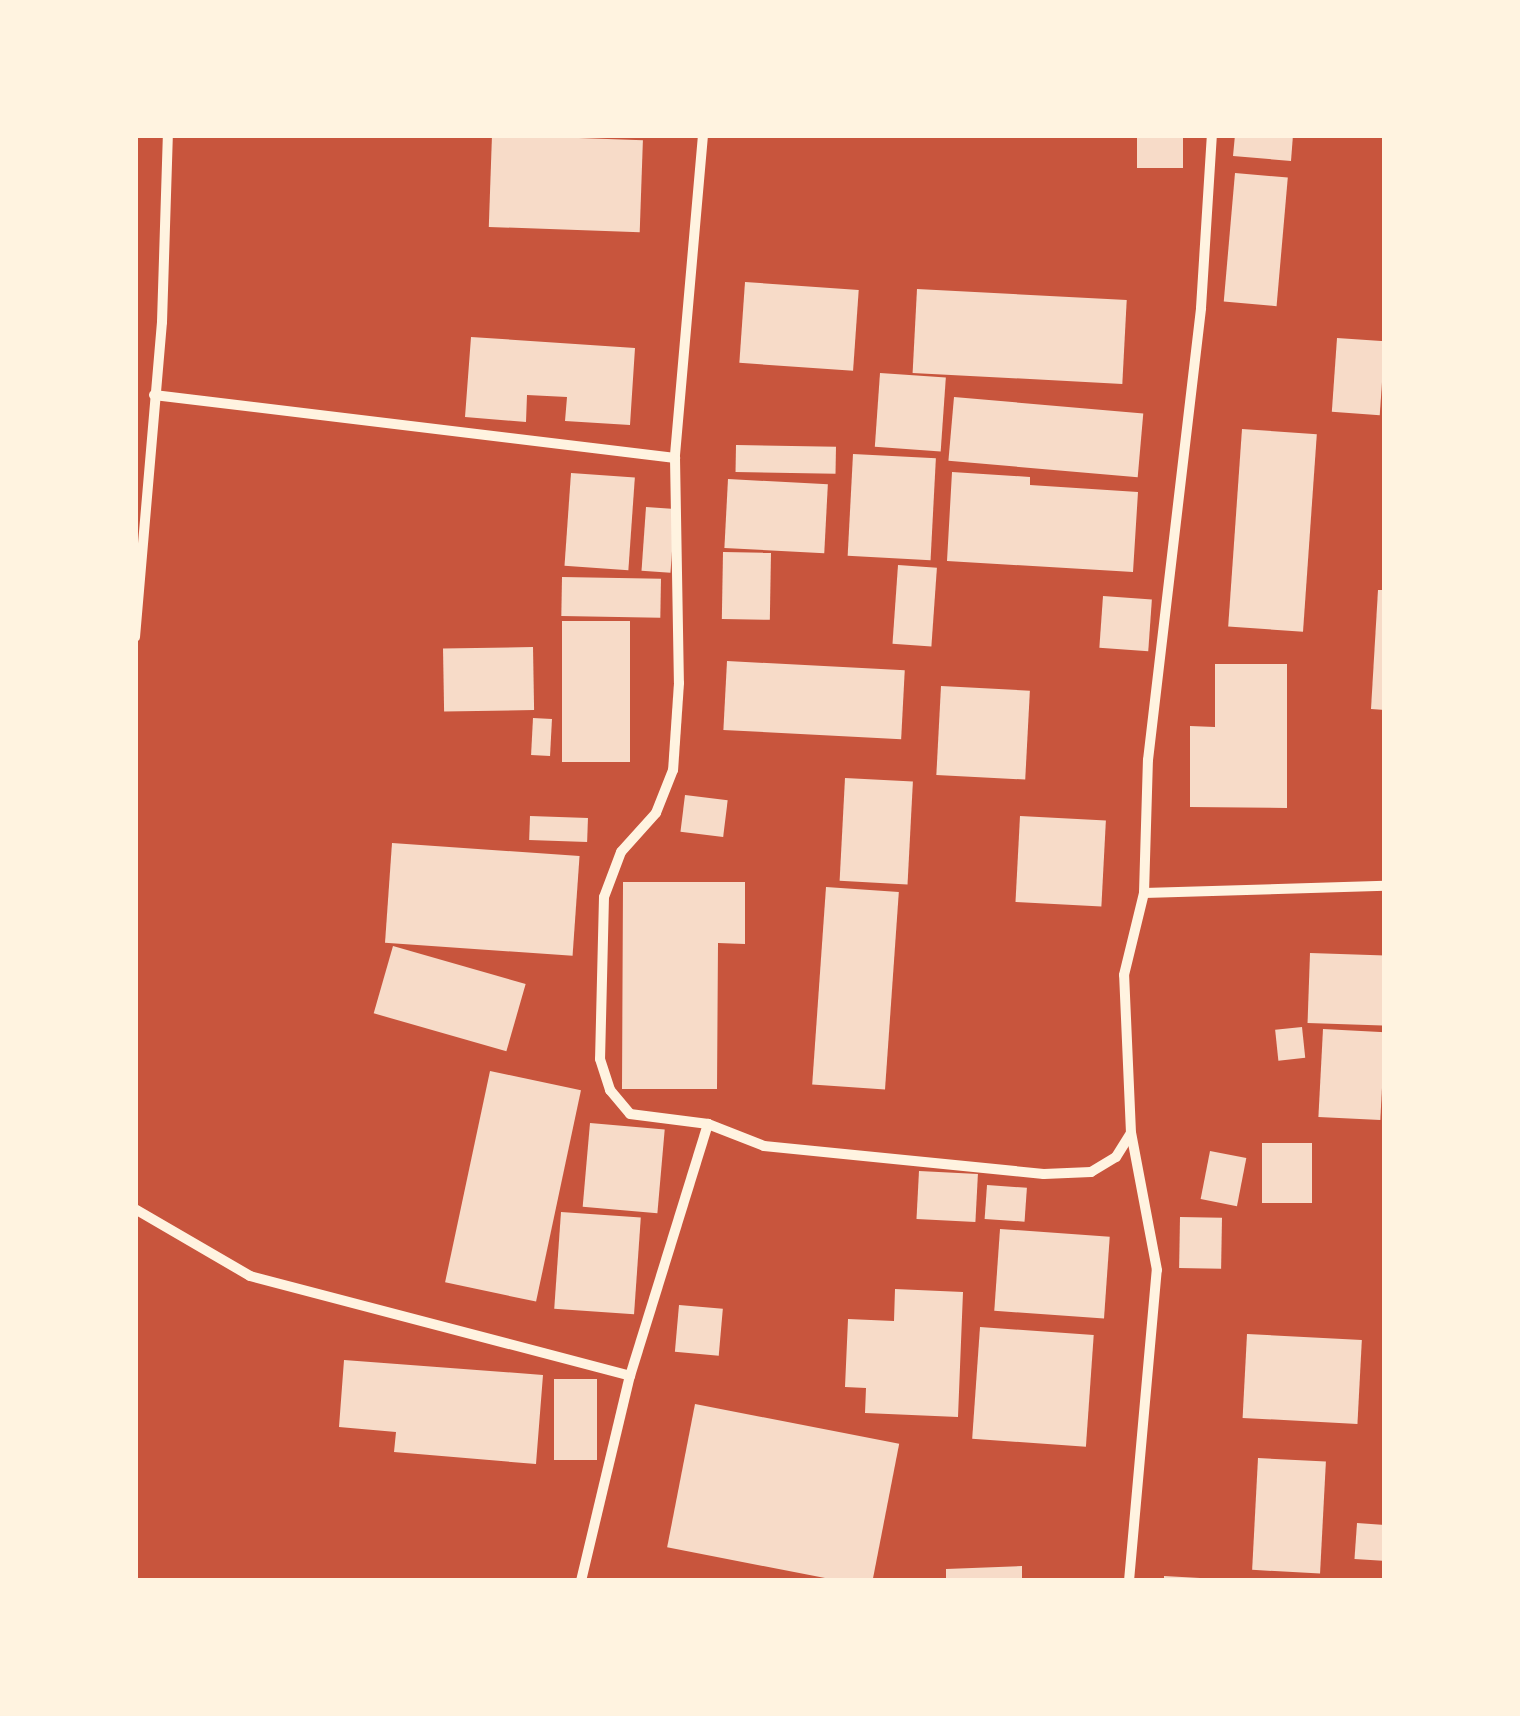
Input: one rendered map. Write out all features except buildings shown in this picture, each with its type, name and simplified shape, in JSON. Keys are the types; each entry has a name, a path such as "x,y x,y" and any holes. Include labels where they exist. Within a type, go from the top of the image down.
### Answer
{"street":[{"path":"135,637 154,395 168,135"},
{"path":"703,135 675,458 680,683 672,770 656,813 621,852 604,897 600,1059 610,1090 630,1114 708,1124 764,1146 1044,1174 1091,1172 1116,1157 1131,1133"},
{"path":"1129,1581 1157,1270 1131,1133 1124,975 1144,893 1148,760 1202,308 1212,135"},
{"path":"154,395 675,458"},
{"path":"1144,893 1385,886"},
{"path":"581,1581 630,1376 708,1124"},
{"path":"135,1208 250,1276 630,1376"}]}
